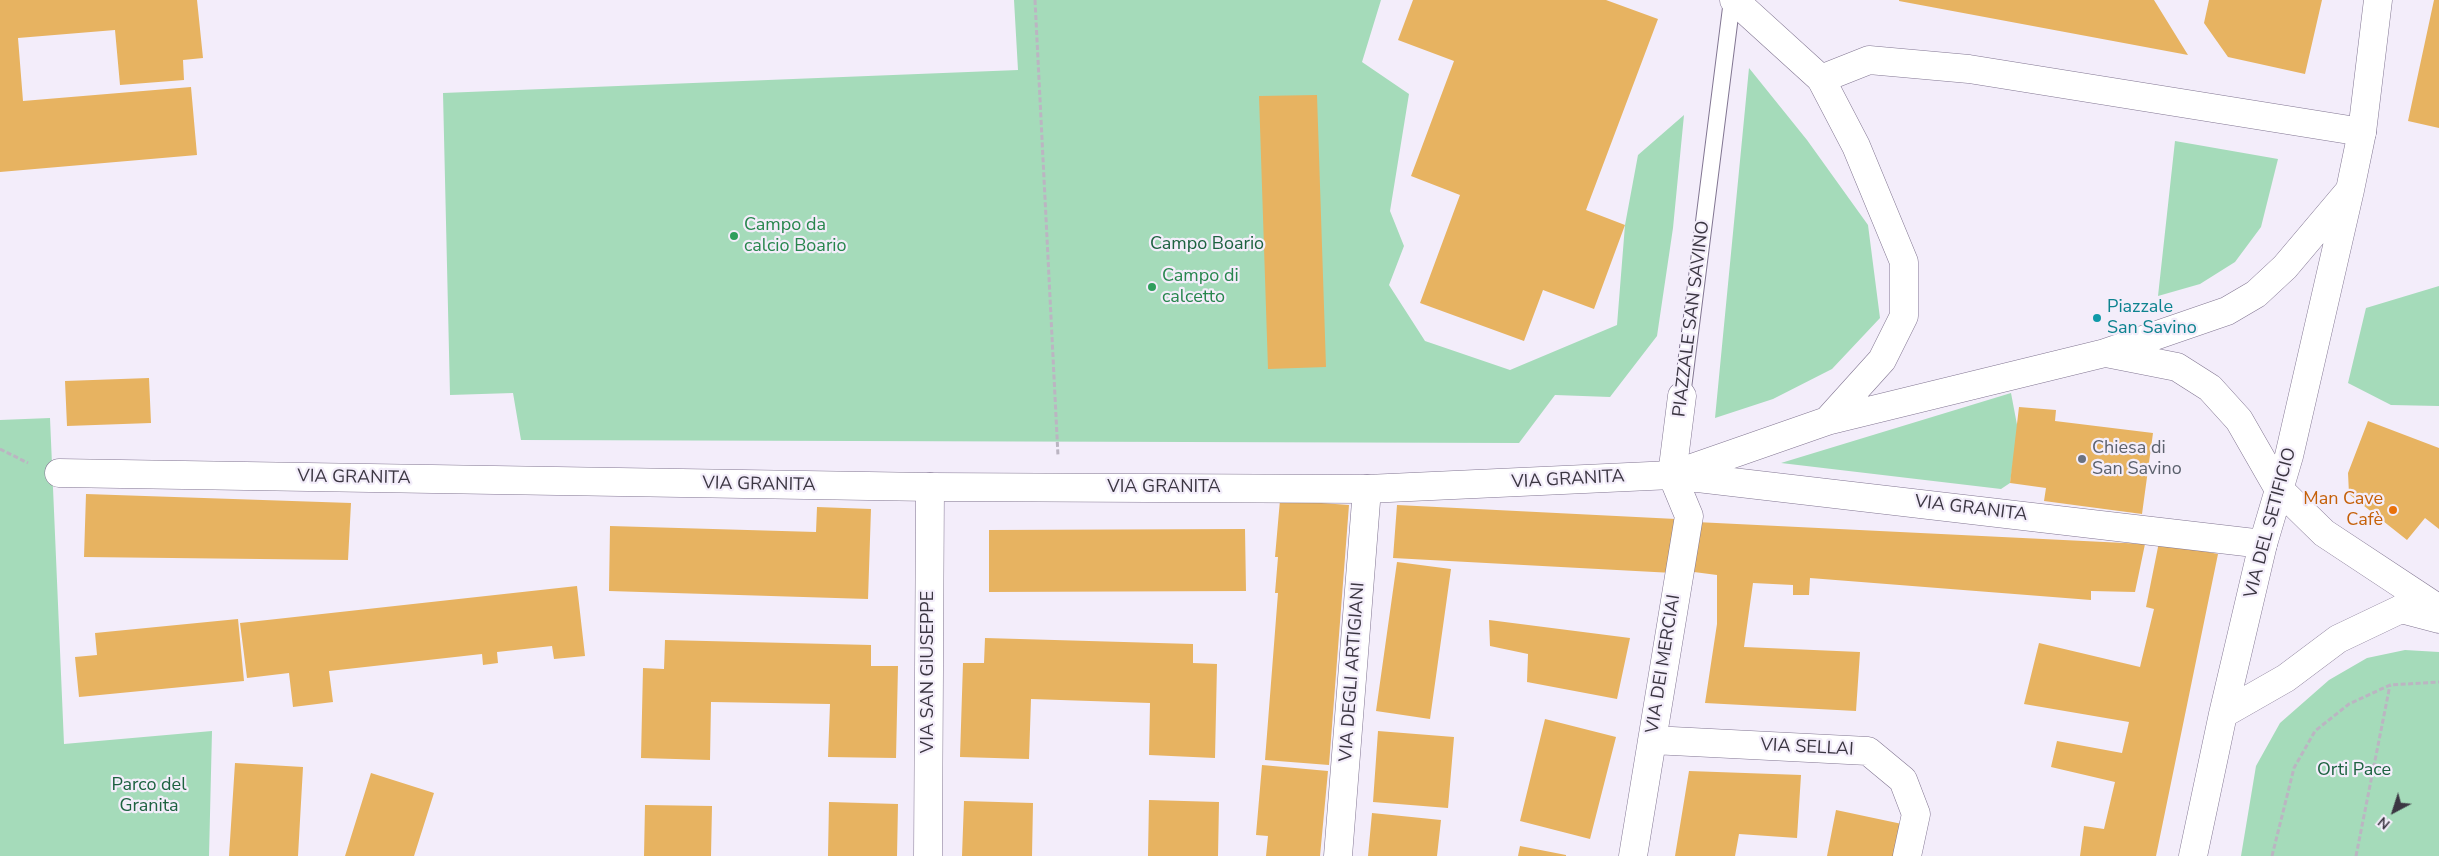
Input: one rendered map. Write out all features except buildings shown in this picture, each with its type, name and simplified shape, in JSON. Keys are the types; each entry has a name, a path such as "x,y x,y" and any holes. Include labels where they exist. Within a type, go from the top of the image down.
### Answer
{"street":[{"name":"PIAZZALE SAN SAVINO","path":"1733,0 1821,79 1856,146 1904,262 1904,316 1882,360 1827,421"},
{"name":"VIA DEL SETIFICIO","path":"2193,856 2223,714 2263,544 2289,456 2350,190 2362,132 2378,0"},
{"path":"1821,79 1869,60 1949,68 2362,132"},
{"name":"PIAZZALE SAN SAVINO","path":"1682,396 1672,475 1827,421 2105,353 2227,311 2256,294 2285,267 2350,190"},
{"path":"2105,353 2177,367 2210,388 2239,420 2278,488 2324,533 2439,609"},
{"name":"VIA GRANITA","path":"59,473 930,488 1367,489 1672,475 2263,544"},
{"name":"VIA DEI MERCIAI","path":"1633,856 1689,516 1672,475"},
{"name":"VIA SAN GIUSEPPE","path":"928,856 930,488"},
{"name":"VIA DEGLI ARTIGIANI","path":"1338,856 1367,489"},
{"path":"2223,714 2286,678 2338,639 2401,609 2439,619"},
{"name":"VIA SELLAI","path":"1652,740 1868,751 1903,780 1916,814 1907,856"}],"lane":[{"name":"PIAZZALE SAN SAVINO","path":"1682,396 1733,0"}],"path":[{"path":"1035,0 1060,488"},
{"path":"2272,856 2294,768 2315,731 2349,704 2390,685 2439,682"},
{"path":"2356,856 2390,685"}],"green space":[{"name":"Campo Boario","path":"1014,0 1381,0 1362,62 1409,94 1390,211 1404,246 1389,285 1425,341 1510,370 1617,325 1625,225 1638,155 1684,115 1673,228 1657,336 1610,397 1555,395 1519,443 521,440 513,393 450,395 443,93 1018,70"},
{"path":"1749,68 1807,140 1868,225 1880,318 1832,369 1773,399 1715,418"},
{"path":"2175,141 2278,159 2261,227 2235,262 2200,284 2158,296"},
{"path":"2439,286 2439,406 2391,405 2348,383 2366,308"},
{"path":"2011,393 2018,430 2010,483 2001,489 1781,463"},
{"name":"Parco del Granita","path":"50,418 64,744 212,731 209,856 0,856 0,420"},
{"name":"Orti Pace","path":"2405,650 2439,652 2439,856 2241,856 2256,766 2280,723 2329,680 2367,658"}],"place":[{"name":"Campo da calcio Boario","path":"734,236"},
{"name":"Campo di calcetto","path":"1152,287"},
{"name":"Piazzale San Savino","path":"2097,318"},
{"name":"Chiesa di San Savino","path":"2082,459"},
{"name":"Man Cave Cafè","path":"2393,510"}]}
